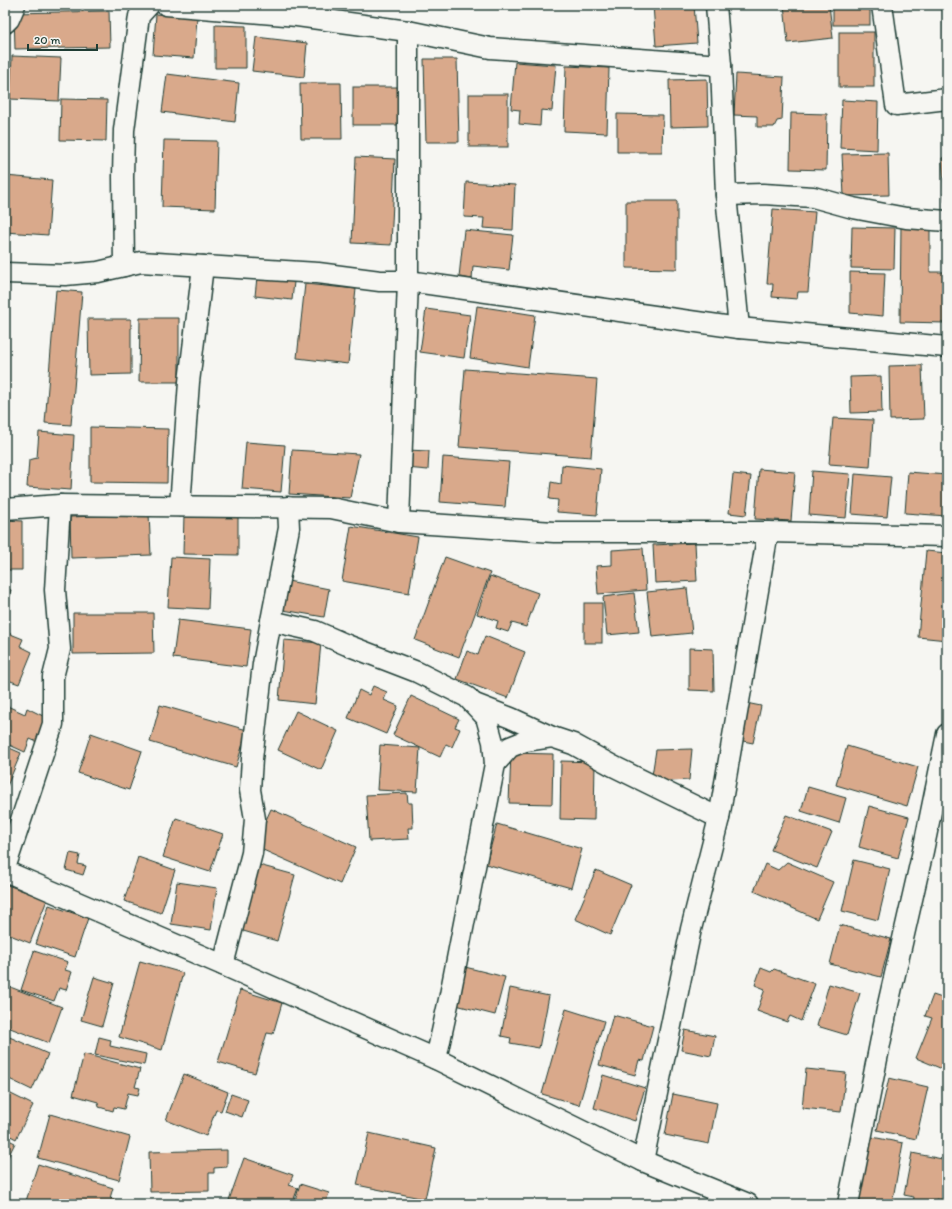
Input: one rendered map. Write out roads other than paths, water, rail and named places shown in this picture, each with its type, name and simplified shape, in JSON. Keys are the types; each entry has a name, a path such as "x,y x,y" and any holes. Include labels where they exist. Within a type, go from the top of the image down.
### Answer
{"street":[{"path":"5,23 9,19 15,5"},
{"path":"124,266 124,130 139,16 148,5"},
{"path":"166,5 297,16 408,31 490,48 721,65"},
{"path":"716,5 721,65 726,195 739,328"},
{"path":"882,5 896,105 947,99"},
{"path":"398,522 408,281 408,31"},
{"path":"726,195 763,194 813,196 853,208 906,218 947,221"},
{"path":"5,273 65,275 98,272 141,262 318,273 380,281 408,281 739,328 947,347"},
{"path":"180,506 189,382 203,266"},
{"path":"60,505 55,590 60,648 53,676 53,724 5,869 436,1059 643,1161 748,1204"},
{"path":"5,508 60,505 331,508 398,522 554,532 768,532 947,536"},
{"path":"223,965 252,853 255,819 250,790 252,759 263,664 289,528 288,507"},
{"path":"643,1161 691,929 719,818 768,532"},
{"path":"271,621 315,631 417,672 467,696 486,716 493,742 495,764 436,1059"},
{"path":"473,703 511,718 552,738 573,744 613,766 719,818"},
{"path":"848,1204 887,1009 923,851 947,734"},
{"path":"495,764 510,747 525,740 552,738"}]}
